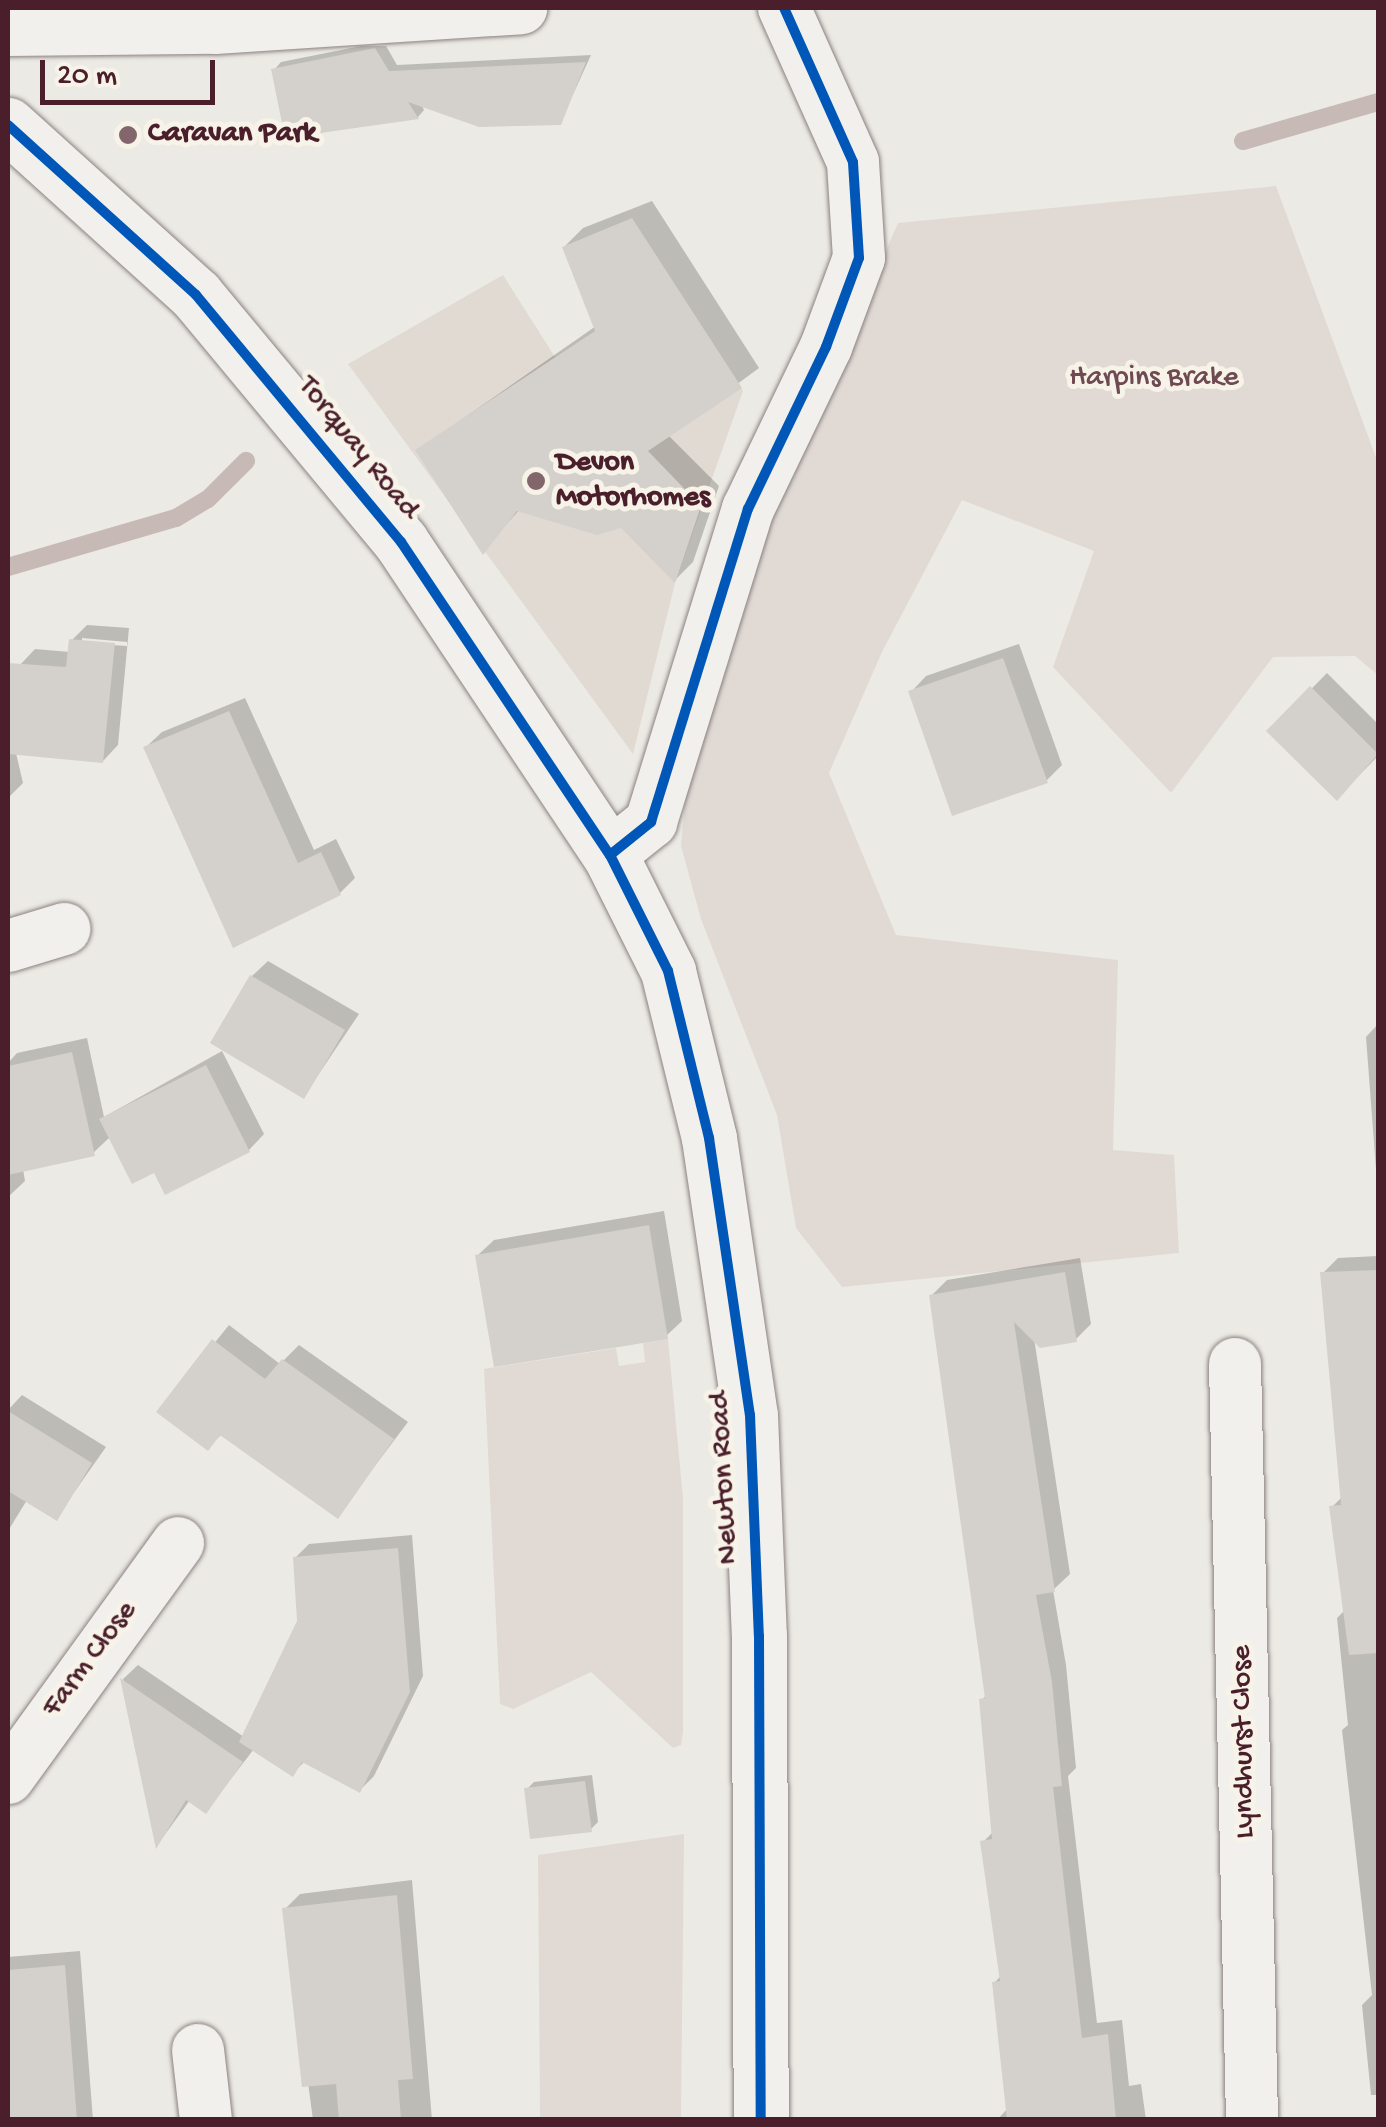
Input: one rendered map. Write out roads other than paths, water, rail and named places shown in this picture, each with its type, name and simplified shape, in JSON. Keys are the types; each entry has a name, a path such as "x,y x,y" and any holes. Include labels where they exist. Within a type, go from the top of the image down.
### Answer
{"street":[{"path":"8,30 234,28 521,8"},
{"path":"610,855 651,822 748,509 826,348 859,258 853,162 784,8"},
{"name":"Torquay Road","path":"8,125 196,294 307,425 400,542 610,855"},
{"name":"Newton Road","path":"610,855 668,971 694,1064 750,1415 759,1636 760,2120"},
{"path":"8,946 64,929"},
{"name":"Lyndhurst Close","path":"1235,1364 1252,2120"},
{"name":"Farm Close","path":"8,1778 178,1543"},
{"path":"198,2050 206,2120"}],"waterway":[{"path":"1243,141 1378,102"},
{"path":"8,567 176,518 208,499 246,461"}],"place":[{"name":"Caravan Park","path":"128,135"},
{"name":"Devon Motorhomes","path":"536,481"}],"park label":[{"name":"Harpins Brake","path":"1154,379"}]}
